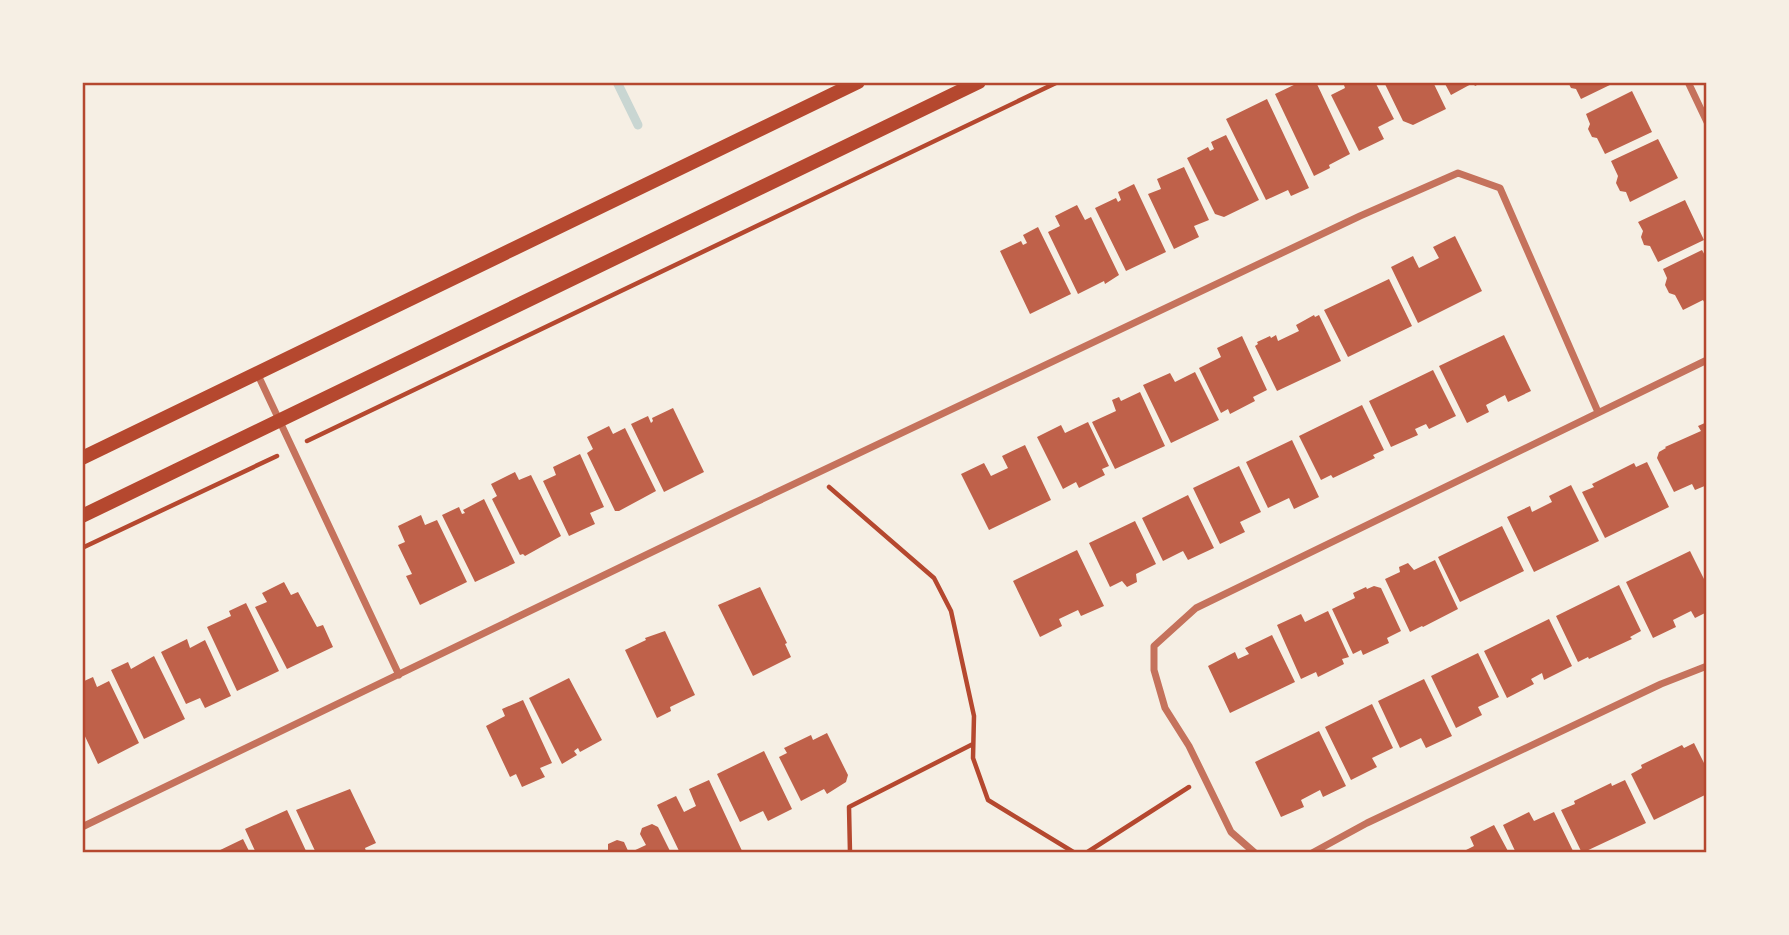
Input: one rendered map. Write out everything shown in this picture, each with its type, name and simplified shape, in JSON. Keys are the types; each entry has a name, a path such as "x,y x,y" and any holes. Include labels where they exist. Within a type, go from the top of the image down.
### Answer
{"main road":[{"path":"82,458 858,82"},
{"path":"82,516 979,82"}],"street":[{"path":"1688,82 1707,122"},
{"path":"82,827 815,475 1348,222 1458,173 1500,188 1598,412"},
{"path":"1255,853 1231,832 1189,746 1165,708 1154,670 1154,646 1196,608 1707,360"},
{"path":"257,373 399,675"},
{"path":"1312,853 1367,823 1661,684 1707,666"}],"path":[{"path":"82,548 1058,82"},
{"path":"815,475 934,578 951,611 974,716 973,758 988,800 1075,853"},
{"path":"850,853 849,807 973,744"},
{"path":"1086,853 1205,777"}],"building":[{"path":"1300,82 1316,82 1350,154 1314,176 1275,94"},
{"path":"1343,82 1375,82 1394,119 1378,127 1384,139 1359,151 1331,95 1345,88"},
{"path":"1384,82 1433,82 1446,109 1413,125 1403,121"},
{"path":"1444,82 1483,82 1475,86 1473,83 1451,95"},
{"path":"1568,82 1616,82 1581,99 1576,89 1571,88"},
{"path":"1632,91 1652,132 1605,154 1597,138 1592,137 1588,129 1590,124 1586,114"},
{"path":"1267,99 1309,188 1291,196 1288,190 1266,200 1226,119"},
{"path":"1226,135 1259,200 1224,217 1215,214 1187,158 1208,147 1210,151 1214,149 1211,142"},
{"path":"1658,139 1678,178 1630,202 1626,192 1620,191 1616,183 1618,176 1611,161"},
{"path":"1184,167 1209,220 1194,226 1199,237 1174,249 1148,194 1161,189 1157,179"},
{"path":"1134,184 1166,252 1126,271 1095,208 1116,198 1118,202 1121,200 1118,192"},
{"path":"1685,200 1704,240 1658,262 1650,246 1644,245 1641,237 1643,231 1638,222"},
{"path":"1077,205 1085,220 1091,217 1119,275 1105,284 1104,281 1078,294 1048,232 1060,226 1055,216"},
{"path":"1038,227 1071,294 1030,314 1000,251 1021,241 1023,245 1027,243 1023,235"},
{"path":"1455,236 1482,291 1418,323 1391,267 1413,256 1419,268 1439,258 1433,247"},
{"path":"1702,250 1707,259 1707,307 1703,300 1683,310 1675,295 1669,293 1665,285 1667,278 1663,269"},
{"path":"1389,279 1412,326 1348,357 1324,310"},
{"path":"1319,315 1341,361 1277,391 1255,346 1257,342 1270,336 1271,338 1276,335 1278,341 1299,331 1296,325"},
{"path":"1504,335 1531,391 1508,402 1505,395 1486,405 1489,412 1467,423 1439,366"},
{"path":"1242,336 1267,390 1253,397 1255,401 1230,414 1228,409 1221,413 1199,368 1221,357 1217,348"},
{"path":"1433,370 1456,416 1429,429 1426,424 1415,429 1418,435 1391,447 1369,401"},
{"path":"1195,372 1219,420 1171,443 1143,385 1170,373 1175,382"},
{"path":"1140,392 1165,446 1115,469 1092,422 1116,411 1112,400 1119,397 1121,401"},
{"path":"1362,405 1384,450 1373,455 1375,458 1333,478 1331,475 1321,480 1299,436"},
{"path":"673,408 704,472 664,492 631,424 648,416 651,423 652,418"},
{"path":"1088,422 1109,466 1102,469 1105,475 1079,488 1076,482 1063,489 1037,437 1061,425 1065,433"},
{"path":"1707,422 1707,485 1695,490 1692,484 1674,492 1657,458 1659,452 1701,431 1698,426"},
{"path":"609,426 613,434 625,428 656,491 619,511 615,511 587,453 593,449 587,437"},
{"path":"1292,440 1319,497 1294,509 1289,498 1268,508 1246,462"},
{"path":"1025,445 1051,500 989,530 961,474 984,463 991,476 1008,468 1002,456"},
{"path":"580,454 604,507 590,513 595,524 569,536 543,481 556,475 553,467"},
{"path":"1647,462 1669,507 1605,538 1582,492 1594,487 1592,484 1634,463 1636,467"},
{"path":"1239,466 1261,512 1240,522 1245,532 1220,544 1193,488"},
{"path":"515,472 519,480 531,475 561,536 525,556 520,555 492,499 497,496 491,484"},
{"path":"1571,485 1599,541 1534,572 1507,517 1530,506 1532,512 1552,502 1549,496"},
{"path":"1188,495 1214,548 1188,560 1183,551 1163,561 1142,518"},
{"path":"484,499 515,563 475,582 442,515 459,507 462,514 465,513 463,510"},
{"path":"421,515 425,525 437,520 467,582 420,605 406,576 412,574 398,545 405,542 398,526"},
{"path":"1135,521 1156,564 1136,574 1137,582 1127,587 1122,581 1110,587 1089,543"},
{"path":"1502,526 1524,571 1460,602 1438,557"},
{"path":"1077,550 1104,606 1081,616 1078,610 1059,619 1062,626 1040,637 1013,581"},
{"path":"1690,551 1707,585 1707,612 1695,618 1691,611 1673,620 1676,627 1653,638 1626,582"},
{"path":"1435,560 1458,609 1410,632 1385,579 1400,572 1399,567 1408,563 1414,570"},
{"path":"284,582 291,595 298,592 317,627 323,625 333,647 287,669 255,607 267,602 262,593"},
{"path":"1619,585 1641,631 1630,637 1632,639 1578,662 1556,616"},
{"path":"1374,586 1381,588 1401,631 1387,638 1389,643 1363,655 1361,650 1353,654 1332,609 1355,598 1353,593"},
{"path":"760,587 791,657 753,676 718,605"},
{"path":"246,603 279,671 237,691 207,627 231,616 229,611"},
{"path":"1328,611 1349,657 1342,659 1344,664 1318,677 1316,672 1301,679 1277,625 1301,614 1305,622"},
{"path":"1549,619 1572,666 1544,680 1542,673 1531,679 1534,684 1507,698 1484,651"},
{"path":"665,631 695,695 670,707 671,711 657,718 625,650 646,640 645,638"},
{"path":"1272,635 1295,682 1230,713 1208,666 1235,652 1238,659 1249,654 1245,648"},
{"path":"187,639 190,648 205,640 231,696 205,708 200,698 186,704 161,652"},
{"path":"1478,653 1499,697 1478,707 1482,715 1456,728 1431,676"},
{"path":"154,656 185,719 144,739 111,670 128,662 131,669"},
{"path":"93,677 97,687 109,681 139,743 98,764 82,730 82,682"},
{"path":"569,678 602,740 580,752 578,748 574,751 577,755 562,764 529,698"},
{"path":"1424,679 1452,736 1426,748 1421,738 1400,748 1378,701"},
{"path":"523,700 552,763 540,768 545,777 522,787 516,774 510,777 486,726 505,716 502,709"},
{"path":"1372,704 1393,748 1372,758 1377,767 1351,780 1325,727"},
{"path":"1319,731 1346,786 1323,797 1320,790 1301,800 1304,807 1281,817 1255,762"},
{"path":"827,733 848,775 846,782 827,794 824,789 801,801 779,757 787,753 784,748 811,735 813,740"},
{"path":"1694,743 1707,769 1707,794 1654,820 1631,774 1642,768 1641,765 1682,745 1684,748"},
{"path":"764,751 792,809 768,821 763,811 740,822 717,774"},
{"path":"709,780 743,853 680,853 657,805 676,796 684,812 696,806 689,789"},
{"path":"1625,780 1646,823 1582,853 1561,810 1611,783 1612,786"},
{"path":"350,789 376,843 365,848 366,851 362,853 316,853 296,810"},
{"path":"287,810 307,853 256,853 245,829"},
{"path":"1529,812 1534,821 1554,812 1574,853 1516,853 1503,825"},
{"path":"652,824 658,827 671,853 629,853 646,845 640,834 642,828"},
{"path":"1494,825 1509,853 1460,853 1474,846 1470,837"},
{"path":"243,839 250,853 214,853"},
{"path":"617,840 624,842 629,853 608,853 608,844"}],"waterway":[{"path":"617,82 638,125"}]}
